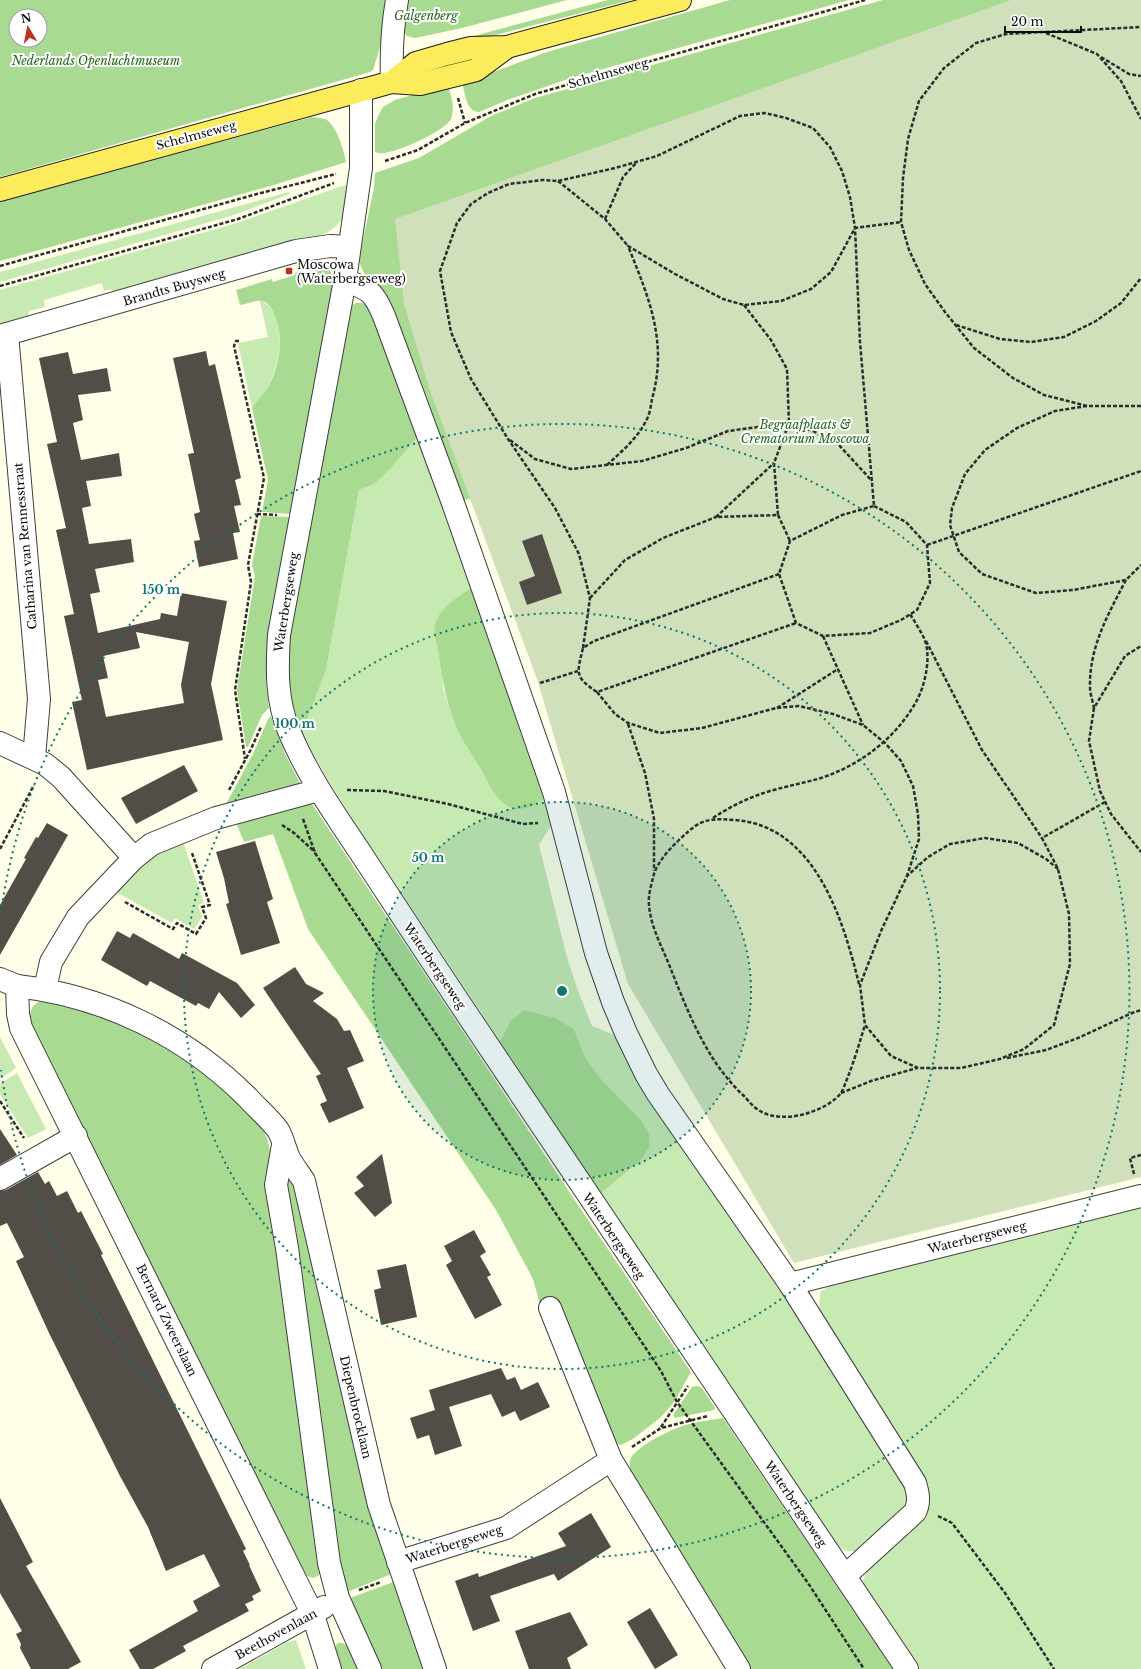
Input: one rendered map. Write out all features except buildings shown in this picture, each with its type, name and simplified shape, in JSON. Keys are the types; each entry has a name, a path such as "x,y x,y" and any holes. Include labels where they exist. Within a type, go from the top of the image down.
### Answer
{"main road":[{"name":"Schelmseweg","path":"0,190 392,82 420,84 476,70 507,47 680,0"}],"street":[{"path":"392,82 391,48 397,0"},
{"name":"Waterbergseweg","path":"361,90 360,168 345,280 280,628 277,665 278,693 280,706 288,730 319,790 489,1048 907,1669"},
{"name":"Brandts Buysweg","path":"3,335 296,252 330,246 349,247"},
{"path":"345,280 369,291 379,303 384,316 520,690 562,820 585,915 596,953 613,1002 646,1074 790,1284 910,1475 918,1491 918,1506 910,1518 845,1576"},
{"name":"Catharina van Rennesstraat","path":"3,335 39,698 40,761"},
{"path":"0,744 40,761 61,777 134,858"},
{"path":"45,989 51,962 78,917 134,858 152,844 216,818 319,790"},
{"name":"Diepenbrocklaan","path":"8,983 45,989 112,1009 172,1038 202,1058 231,1081 278,1131 290,1160 304,1181 379,1505 435,1669"},
{"name":"Bernard Zweerslaan","path":"8,983 21,1028 313,1615 330,1669"},
{"path":"0,1179 76,1136"},
{"path":"283,1145 276,1185 287,1248 329,1563 348,1595 370,1669"},
{"name":"Waterbergseweg","path":"790,1284 1141,1196"},
{"path":"550,1308 611,1460 739,1669"},
{"name":"Waterbergseweg","path":"398,1562 506,1528 611,1460"},
{"name":"Beethovenlaan","path":"213,1669 348,1595"}],"path":[{"name":"Schelmseweg","path":"0,266 257,194 360,168 418,150 465,122 529,96 572,82 865,0"},
{"path":"1088,406 1044,395 1013,378 974,348 925,284 909,250 901,222 903,178 908,139 919,101 944,68 976,43 1006,34 1141,28"},
{"path":"1045,32 1097,54 1129,74 1141,76"},
{"path":"1097,54 1121,81 1141,119"},
{"path":"860,985 881,931 907,876 919,839 918,814 913,786 901,761 885,743 863,725 833,714 799,706 776,708 702,728 660,733 628,723 614,714 597,692 583,684 578,671 583,648 590,598 580,554 555,508 508,439 471,378 451,332 440,271 457,223 471,204 488,193 509,184 544,180 558,181 638,162 658,156 740,116 765,113 786,118 813,128 830,147 842,171 850,197 855,228 860,342 874,506"},
{"path":"605,219 623,177 638,162"},
{"name":"Schelmseweg","path":"0,286 238,219 337,182 360,168"},
{"path":"558,181 605,219 628,246 716,296 744,305 781,301 811,290 831,272 855,228"},
{"path":"855,228 901,222"},
{"path":"607,465 632,442 647,419 657,382 659,347 649,299 628,246"},
{"path":"956,325 1000,339 1031,342 1064,337 1096,321 1121,303 1141,278"},
{"path":"744,305 771,340 788,369 789,423 774,463 778,515 790,541 779,574 796,623"},
{"path":"239,340 236,341 234,346 264,478 248,565 251,582 235,690 245,759"},
{"path":"1126,580 1073,590 1036,593 982,574 960,552 950,525 952,508 965,474 985,450 1017,428 1054,411 1088,406 1141,406"},
{"path":"508,439 535,459 571,469 642,461 686,448 728,432 789,423 813,430 838,444 872,481"},
{"path":"716,517 774,463"},
{"path":"927,545 1141,471"},
{"path":"597,692 796,623 824,636 870,633 901,620 918,610 930,583 927,545 906,522 874,506 842,515 790,541"},
{"path":"590,598 626,560 663,538 716,517 778,515"},
{"path":"1141,565 1126,580 1106,616 1094,650 1090,687 1094,708 1089,741 1100,791 1110,814 1141,852"},
{"path":"583,648 594,641 779,574"},
{"path":"910,614 925,639 982,750 1042,838 1058,869 1069,914 1070,964 1054,1024 1024,1049 1000,1059"},
{"path":"824,636 863,725"},
{"path":"654,870 674,844 694,826 713,818 735,804 769,791 821,778 852,765 885,743 908,716 922,691 928,662 925,639"},
{"path":"1094,708 1124,656 1141,646"},
{"path":"776,708 838,669"},
{"path":"520,690 578,671"},
{"path":"216,818 224,799 266,717 270,712 280,706"},
{"path":"628,723 645,773 654,819 654,870 648,903 652,922 683,999 706,1049 732,1086 758,1110 776,1117 795,1117 822,1109 841,1093 871,1081 918,1068 961,1068 1046,1050 1078,1038 1132,1012 1141,1010"},
{"path":"0,849 40,761"},
{"path":"319,790 384,791 448,804 523,824 562,820"},
{"path":"294,797 316,852 661,1370 677,1402 691,1419 808,1583 864,1669"},
{"path":"1042,838 1105,802"},
{"path":"713,818 741,820 770,829 796,848 819,876 835,905 849,942 860,985 865,1025 852,1067 841,1093"},
{"path":"281,825 294,833 316,852"},
{"path":"104,890 174,929 177,923 196,934 206,918 202,908 210,905 184,830"},
{"path":"907,876 928,857 950,844 985,838 1018,843 1046,859 1058,869"},
{"path":"865,1025 891,1056 918,1068"},
{"path":"0,1101 38,1158"},
{"path":"661,1428 702,1365"},
{"path":"611,1460 661,1428 691,1419 733,1411"},
{"path":"918,1506 952,1523 1006,1593 1054,1669"},
{"path":"348,1595 386,1580"}],"green space":[{"name":"Nederlands Openluchtmuseum","path":"0,0 389,0 379,51 373,70 0,177"},
{"name":"Galgenberg","path":"405,0 567,0 462,28 415,38 407,36 403,31"},
{"path":"608,0 631,0 453,46 455,41"},
{"path":"730,0 849,0 571,78 510,99 479,112 471,109 467,101 462,82 547,52"},
{"path":"883,0 1141,0 535,489 463,500 420,380 401,332 387,302 364,273 359,259 374,188 375,173 419,158 491,116 535,98"},
{"name":"Begraafplaats & Crematorium Moscowa","path":"1011,0 1141,0 1141,1177 794,1263 628,984 537,679 429,388 404,304 395,219"},
{"path":"448,85 453,111 452,117 448,123 434,133 401,149 390,152 375,152 375,124 383,107 395,100"},
{"path":"312,117 325,119 333,127 342,145 346,162 274,185 0,261 0,202"},
{"path":"348,184 345,213 338,224 325,234 169,279 113,293 111,289 104,291 102,283 44,300 45,307 29,311 28,317 0,325 0,290 237,223"},
{"path":"289,192 290,194 234,215 0,282 0,272"},
{"path":"325,264 329,268 333,278 333,284 291,514 262,512 268,480 252,408 266,390 276,367 280,348 279,330 271,308 264,301 240,305 236,290 272,279 273,282 295,275 295,273"},
{"path":"260,301 263,301 271,308 279,328 280,339 274,373 262,396 252,408 238,343 268,337"},
{"path":"356,303 362,303 370,307 419,435 389,470 374,484 359,490 326,670 302,733 289,693 287,647 349,312 351,306"},
{"path":"419,435 473,587 451,602 441,612 443,688 454,721 461,737 500,799 545,797 553,823 539,845 566,954 577,988 592,1026 617,1036 728,1213 781,1291 908,1490 907,1506 856,1551 845,1550 835,1544 600,1194 641,1160 650,1146 649,1134 642,1121 602,1080 585,1057 574,1029 556,1018 525,1010 511,1020 500,1041 352,818 327,778 302,733 326,670 359,490 374,484"},
{"path":"261,516 290,517 269,634 266,683 269,708 262,715 248,747 246,747 237,690 255,576 252,565"},
{"path":"473,587 545,797 538,803 523,809 513,809 504,804 492,790 461,737 452,716 446,694 435,634 435,625 437,618 445,607"},
{"path":"271,716 285,754 303,789 228,810 226,804 253,754 268,719"},
{"path":"308,798 580,1208 691,1372 674,1402 661,1417 633,1439 621,1445 616,1444 542,1312 533,1279 496,1210 308,929 273,834 244,842 235,820"},
{"path":"182,839 204,903 198,905 202,917 194,929 175,918 172,923 114,891 153,852"},
{"path":"43,1000 52,1001 111,1019 153,1039 185,1058 229,1093 255,1120 265,1133 269,1145 322,1571 318,1576 313,1578 302,1574 30,1024 30,1015 33,1006"},
{"path":"525,1010 556,1018 574,1029 585,1057 602,1080 642,1121 649,1134 650,1146 641,1160 600,1194 500,1041 511,1020"},
{"path":"0,1037 16,1068 0,1079"},
{"path":"17,1073 46,1129 28,1138 0,1094 0,1084"},
{"path":"285,1182 293,1182 394,1573 347,1592 344,1591"},
{"path":"1141,1207 1141,1669 918,1669 864,1588 863,1580 868,1569 922,1516 819,1316 820,1292 837,1284"},
{"path":"698,1386 702,1388 715,1408 714,1410 675,1418 673,1415 692,1387"},
{"path":"723,1418 893,1669 745,1669 630,1473 631,1458 649,1442 683,1426"},
{"path":"396,1581 429,1669 378,1669 350,1598"},
{"path":"296,1640 306,1669 239,1669 288,1642"},
{"path":"338,1643 342,1643 349,1648 360,1669 340,1669 335,1652"}],"place":[{"name":"Moscowa (Waterbergseweg)","path":"289,271"}]}
